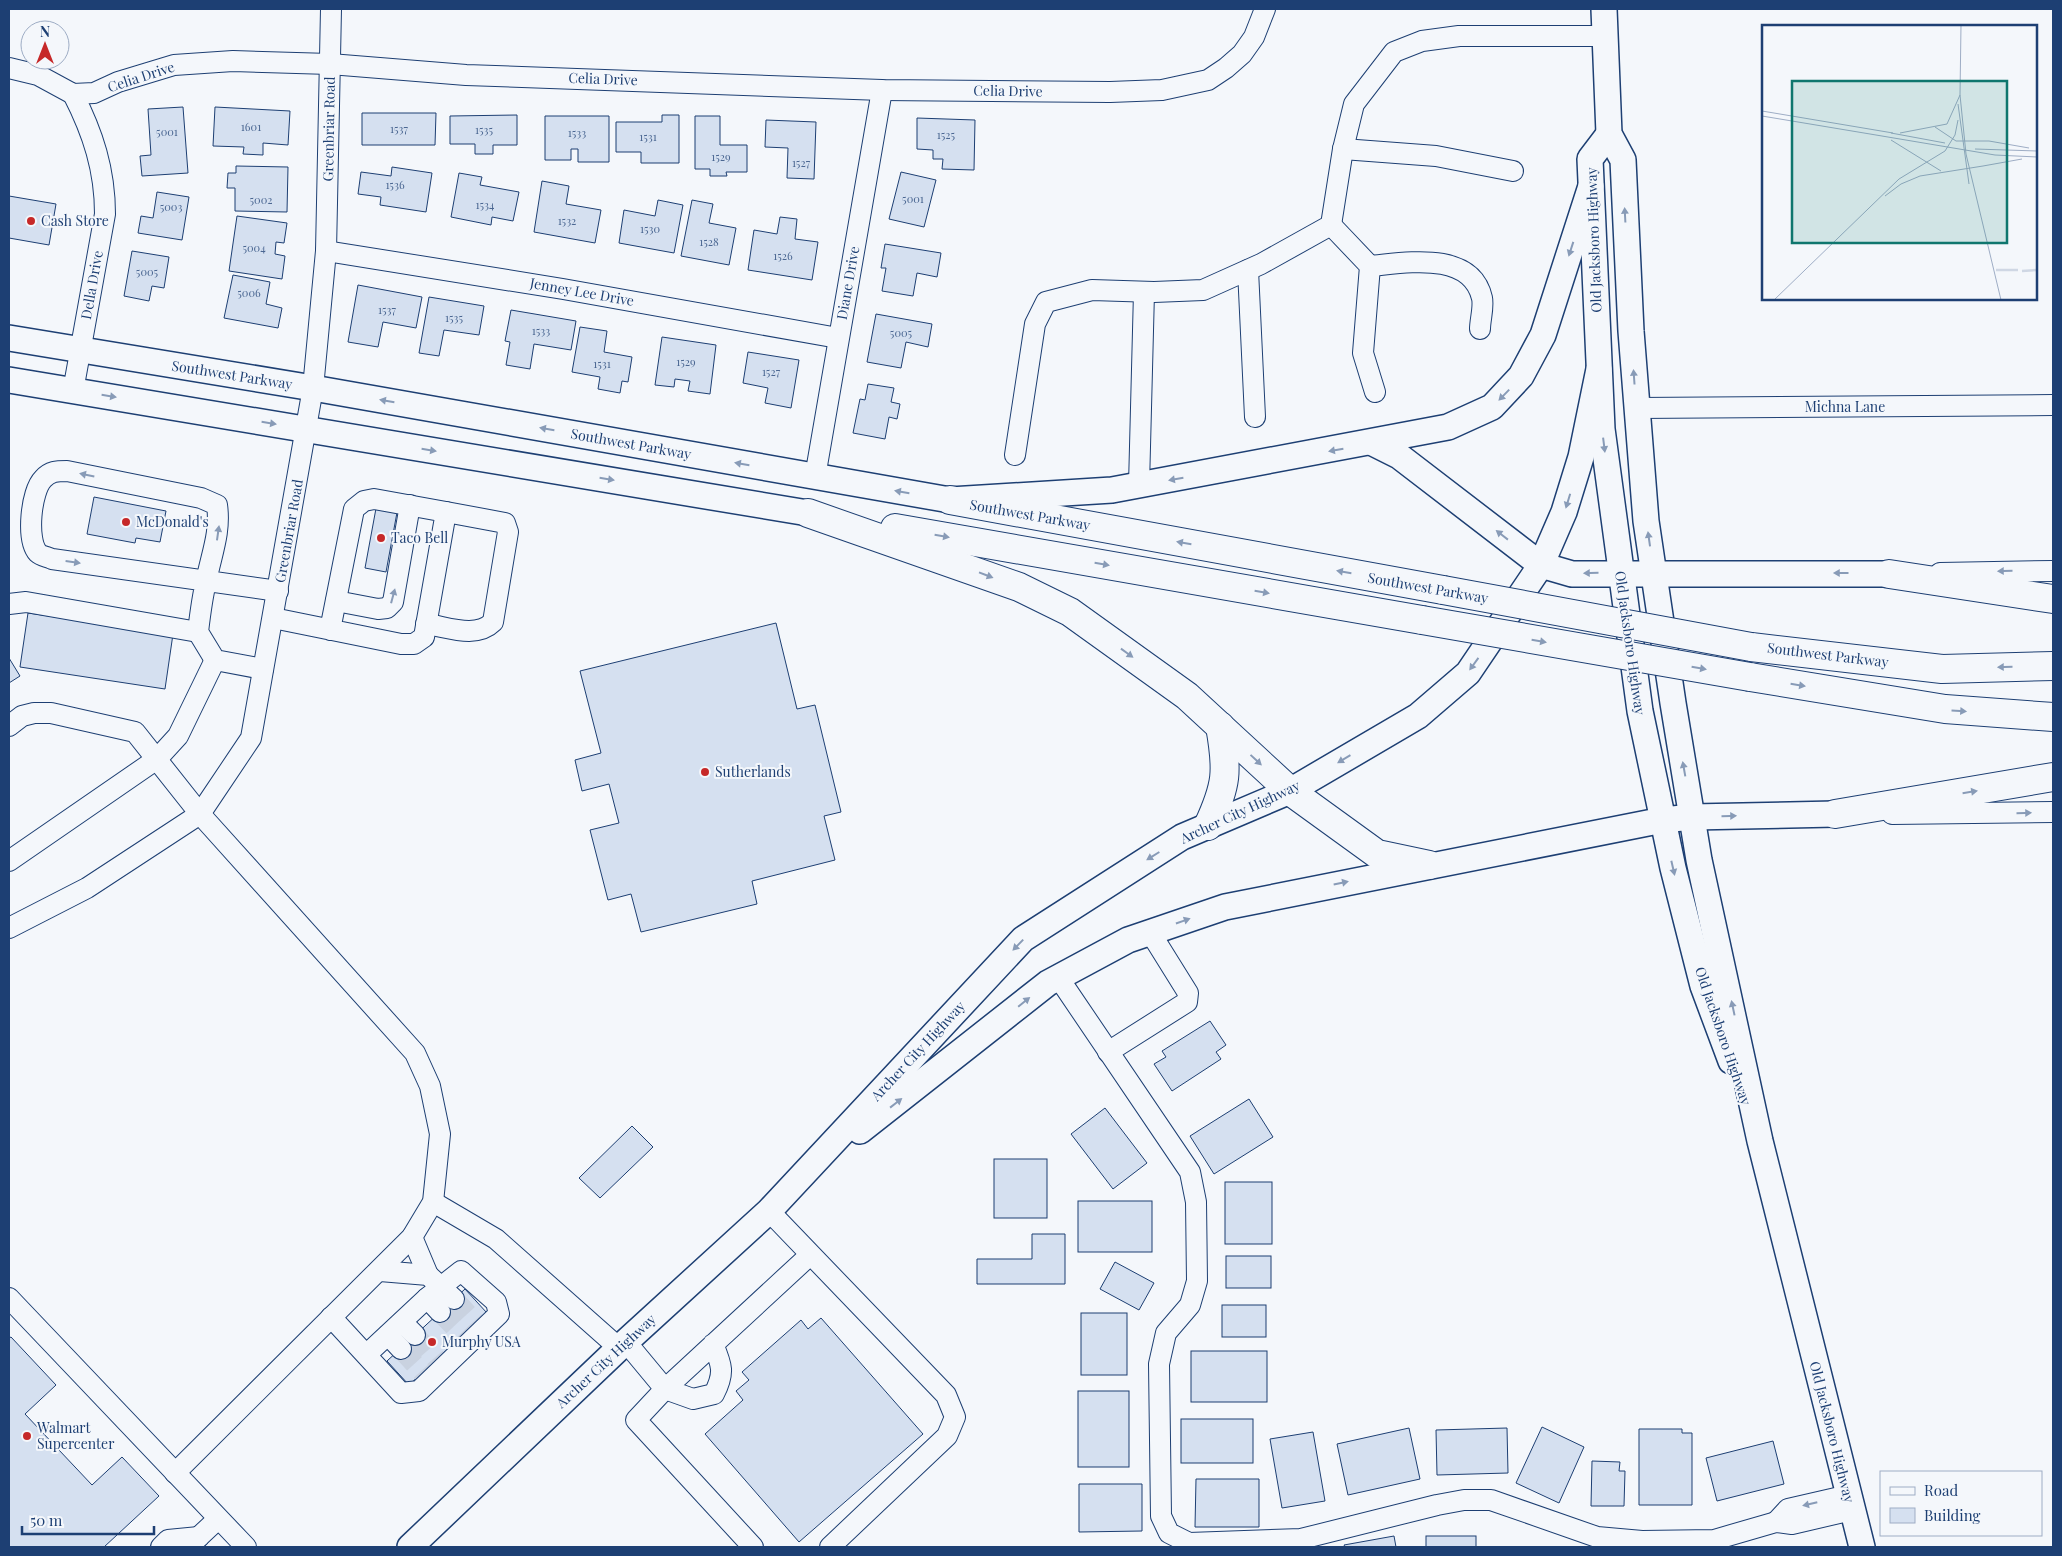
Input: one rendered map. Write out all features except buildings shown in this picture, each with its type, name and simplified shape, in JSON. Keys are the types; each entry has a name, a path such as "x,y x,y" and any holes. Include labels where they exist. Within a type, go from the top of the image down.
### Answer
{"highway":[{"name":"Southwest Parkway","path":"950,500 1751,646 1942,669 2053,666"},
{"path":"808,513 1945,710 2053,717"},
{"path":"808,513 1019,587 1070,612 1188,696 1290,791 1377,854 1429,865"},
{"path":"1889,574 2053,599"},
{"path":"1208,826 1222,795 1226,760 1220,726"},
{"path":"1835,814 2053,777"}],"main road":[{"name":"Old Jacksboro Highway","path":"1604,9 1608,134 1623,160 1637,408 1646,521 1692,817 1760,1141 1862,1547"},
{"name":"Old Jacksboro Highway","path":"1608,134 1590,159 1602,430 1640,711 1663,820 1703,986 1760,1141"},
{"path":"950,500 1112,490 1373,443 1448,427 1492,407 1521,376 1543,335 1592,186"},
{"name":"Southwest Parkway","path":"9,338 313,388 950,500"},
{"name":"Archer City Highway","path":"410,1547 623,1345 769,1211 1023,939 1182,837 1290,791 1418,716 1468,673 1541,565 1564,512 1581,457 1599,369"},
{"path":"9,380 808,513"},
{"path":"573,474 581,435"},
{"path":"1373,443 1399,456 1541,565 1572,574 1654,572 1889,574"},
{"path":"1663,820 1692,817 1835,814"},
{"name":"Archer City Highway","path":"802,1175 1048,983 1128,940 1225,907 1663,820"}],"street":[{"name":"Greenbriar Road","path":"9,928 87,888 200,814 251,738 308,430 313,388 326,251 331,9"},
{"name":"Celia Drive","path":"73,94 94,93 118,82 174,64 232,61 330,64 466,74 882,90 1110,92 1162,90 1208,80 1242,54 1254,37 1265,9"},
{"path":"1331,225 1343,150 1354,104 1394,52 1422,41 1458,36 1605,36"},
{"path":"9,68 38,74 73,94"},
{"name":"Diane Drive","path":"815,477 882,90"},
{"name":"Della Drive","path":"73,94 89,125 97,147 105,196 105,214 73,390"},
{"path":"1343,150 1436,156 1513,171"},
{"path":"1331,225 1370,266 1363,353 1375,392"},
{"path":"1015,455 1035,324 1046,302 1092,290 1144,292 1203,290 1248,270 1331,225"},
{"name":"Jenney Lee Drive","path":"326,251 563,289 838,338"},
{"path":"1370,266 1411,262 1446,263 1471,276 1482,298 1480,329"},
{"path":"1248,270 1255,417"},
{"path":"1139,485 1144,292"},
{"name":"Michna Lane","path":"1637,408 2053,405"},
{"path":"263,669 215,660 198,632 206,581 216,548 219,521 217,505 202,498 54,470 42,479 35,493 31,530 32,543 39,554 52,559 206,581 278,591"},
{"path":"330,630 354,509 364,501 374,499 506,523 508,532 493,622 486,630 477,632 426,624"},
{"path":"336,601 378,609 387,608 393,602 410,505"},
{"path":"273,618 401,644 414,644 424,636 446,512"},
{"path":"1889,574 2053,570"},
{"path":"9,604 26,602 198,632"},
{"path":"9,861 156,759 178,736 215,660"},
{"path":"9,726 22,716 34,713 60,715 136,732 200,814 415,1053 430,1086 440,1134 433,1202 412,1237 380,1271 331,1317 175,1473"},
{"path":"1835,814 2053,812"},
{"path":"1108,1052 1187,1002 1188,993 1150,932"},
{"path":"1058,978 1190,1172 1196,1202 1197,1281 1190,1305 1166,1333 1159,1364 1161,1516 1169,1533 1189,1543 1301,1539 1464,1500 1490,1500 1597,1538 1642,1541 1714,1540 1776,1522 1788,1509 1850,1502"},
{"path":"433,1202 496,1239 623,1345 665,1389 693,1399 714,1394 722,1379 721,1362 713,1344"},
{"path":"769,1211 946,1395 955,1417 947,1436 830,1547"},
{"path":"412,1237 438,1294"},
{"path":"753,1547 636,1420 665,1389 810,1254"},
{"path":"380,1271 438,1294"},
{"path":"331,1317 366,1355 401,1393 419,1391 433,1370 473,1333 499,1314 496,1302 461,1271 401,1335 366,1355"},
{"path":"9,1298 246,1547"},
{"path":"161,1547 168,1540 194,1542 218,1519"}],"tunnel":[{"path":"454,1299 476,1323"},
{"path":"440,1312 463,1336"},
{"path":"415,1335 437,1360"},
{"path":"401,1349 423,1373"}],"place":[{"name":"Cash Store","path":"31,221"},
{"name":"McDonald's","path":"126,522"},
{"name":"Taco Bell","path":"381,538"},
{"name":"Sutherlands","path":"705,772"},
{"name":"Murphy USA","path":"432,1342"},
{"name":"Walmart Supercenter","path":"27,1436"}]}
